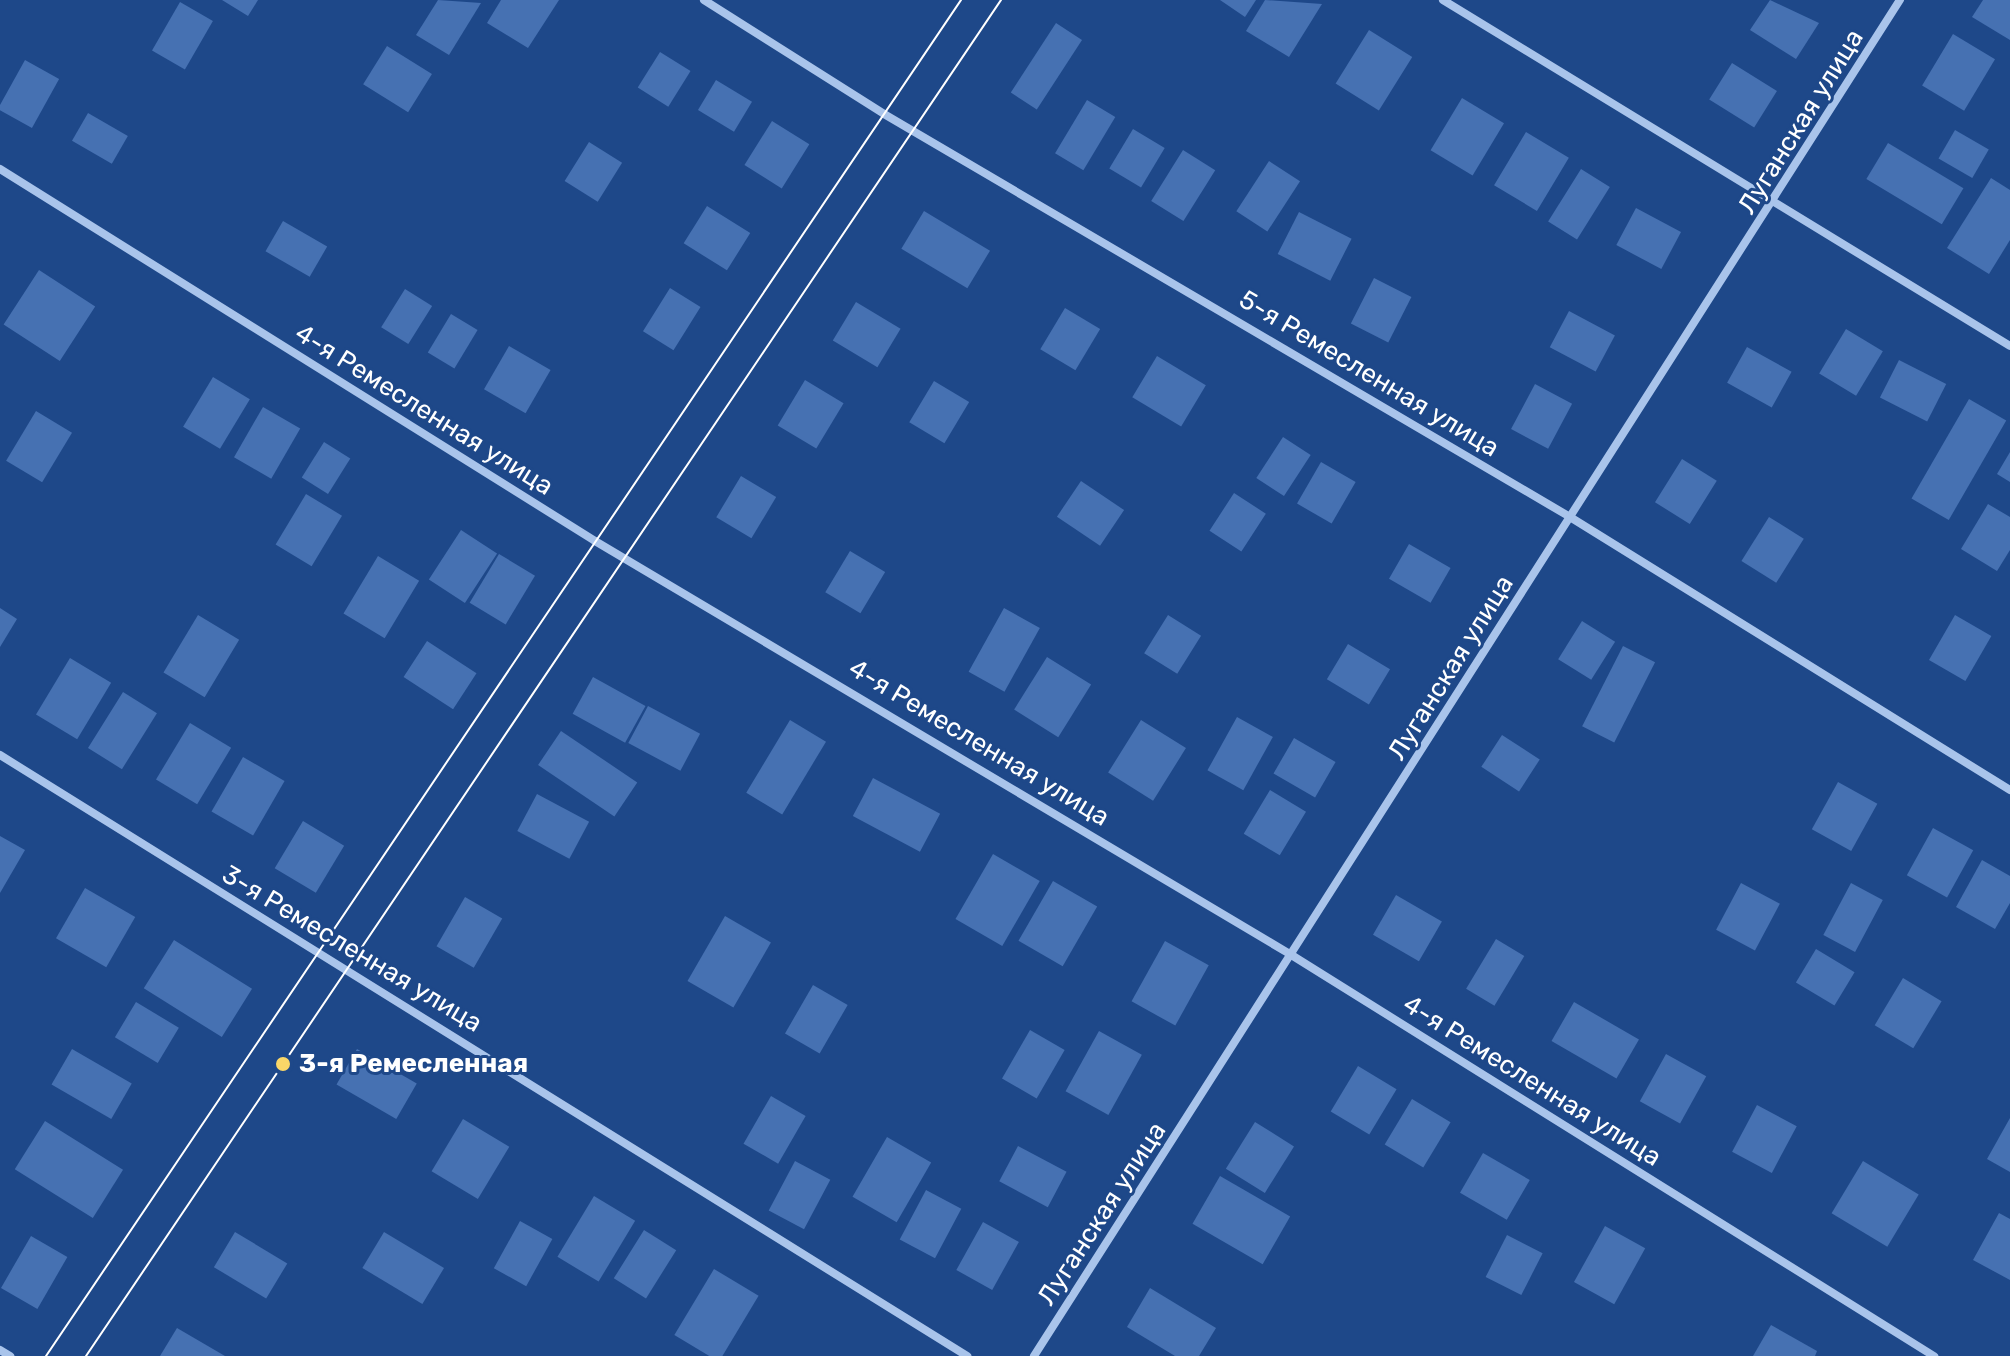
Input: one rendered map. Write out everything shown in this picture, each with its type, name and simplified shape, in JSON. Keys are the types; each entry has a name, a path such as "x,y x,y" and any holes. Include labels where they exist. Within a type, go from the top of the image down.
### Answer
{"street":[{"name":"5-я Ремесленная улица","path":"704,0 884,114 1570,517 2010,790"},
{"path":"1443,0 2010,346"},
{"name":"Луганская улица","path":"1034,1356 1293,956 1570,517 1774,204 1900,0"},
{"name":"4-я Ремесленная улица","path":"0,169 595,541 1293,956 1934,1356"},
{"name":"3-я Ремесленная улица","path":"0,755 967,1356"},
{"path":"0,1350 10,1356"}],"building":[{"path":"222,0 258,0 248,16"},
{"path":"438,0 481,3 449,55 416,35"},
{"path":"501,0 559,0 528,48 487,23"},
{"path":"1220,0 1256,0 1245,17"},
{"path":"1265,0 1322,4 1289,57 1246,31"},
{"path":"1770,0 1819,23 1796,59 1750,30"},
{"path":"1983,0 2010,0 2010,40 1972,17"},
{"path":"180,2 213,21 185,69 152,50"},
{"path":"1056,23 1082,40 1037,109 1011,93"},
{"path":"1369,30 1412,57 1379,110 1336,83"},
{"path":"1953,34 1995,59 1964,111 1922,85"},
{"path":"387,46 432,74 408,112 363,84"},
{"path":"660,52 691,71 668,107 638,88"},
{"path":"25,60 59,79 32,128 0,110"},
{"path":"1732,63 1777,91 1754,128 1709,99"},
{"path":"716,80 752,102 734,132 698,110"},
{"path":"1462,98 1504,123 1473,176 1431,150"},
{"path":"1087,100 1115,117 1083,170 1055,153"},
{"path":"88,113 128,136 112,164 72,141"},
{"path":"772,121 809,144 782,188 744,165"},
{"path":"1133,129 1165,148 1141,187 1109,168"},
{"path":"1955,130 1989,149 1972,178 1938,159"},
{"path":"1526,132 1569,158 1537,211 1494,185"},
{"path":"589,142 622,163 598,202 565,181"},
{"path":"1888,143 1963,188 1942,224 1866,179"},
{"path":"1183,150 1215,170 1183,221 1151,201"},
{"path":"1269,161 1300,181 1267,231 1236,211"},
{"path":"1581,169 1610,187 1577,240 1548,222"},
{"path":"1991,178 2010,190 2010,240 1989,274 1947,248"},
{"path":"707,206 750,233 727,270 684,243"},
{"path":"1636,208 1681,232 1661,269 1616,245"},
{"path":"924,211 990,251 967,288 901,249"},
{"path":"1299,212 1352,239 1330,281 1278,254"},
{"path":"283,221 327,247 310,277 266,251"},
{"path":"39,270 95,306 60,361 4,325"},
{"path":"1374,278 1411,297 1388,343 1351,323"},
{"path":"670,288 701,307 674,350 643,331"},
{"path":"405,289 432,306 408,344 381,327"},
{"path":"856,302 901,329 877,367 833,341"},
{"path":"1065,308 1100,329 1075,370 1040,349"},
{"path":"1569,311 1615,335 1596,372 1550,347"},
{"path":"451,314 478,330 454,369 428,353"},
{"path":"1846,329 1883,351 1856,396 1819,374"},
{"path":"509,346 551,370 526,413 484,389"},
{"path":"1747,347 1792,372 1772,408 1727,383"},
{"path":"1157,356 1206,385 1181,427 1132,397"},
{"path":"1899,360 1946,384 1927,421 1880,397"},
{"path":"213,377 250,399 220,449 183,427"},
{"path":"805,380 844,403 816,449 778,425"},
{"path":"934,381 969,402 944,443 909,422"},
{"path":"1535,384 1572,404 1548,449 1511,429"},
{"path":"1969,399 2006,420 1949,520 1912,499"},
{"path":"263,407 300,428 271,479 234,457"},
{"path":"36,411 72,433 42,482 6,461"},
{"path":"1283,437 1311,455 1284,496 1256,478"},
{"path":"324,442 350,458 328,494 302,478"},
{"path":"2010,452 2010,482 1997,474"},
{"path":"1682,459 1717,481 1690,524 1655,502"},
{"path":"1321,462 1356,482 1332,524 1297,504"},
{"path":"741,476 776,497 751,538 716,517"},
{"path":"1081,481 1124,510 1100,546 1057,517"},
{"path":"1234,493 1266,514 1241,551 1209,531"},
{"path":"306,494 342,516 312,566 276,545"},
{"path":"1988,504 2010,517 2010,550 1997,571 1961,549"},
{"path":"1769,517 1804,539 1776,583 1741,561"},
{"path":"461,530 497,553 465,603 429,579"},
{"path":"1409,544 1451,568 1431,603 1389,579"},
{"path":"850,551 885,572 860,613 825,592"},
{"path":"499,554 535,576 506,624 470,603"},
{"path":"378,556 419,581 385,638 343,613"},
{"path":"0,608 17,619 0,647"},
{"path":"1004,608 1040,628 1004,692 969,672"},
{"path":"198,615 239,640 205,697 163,672"},
{"path":"1168,615 1201,636 1177,674 1144,653"},
{"path":"1955,615 1991,636 1965,681 1929,660"},
{"path":"1582,621 1615,642 1591,680 1558,659"},
{"path":"427,641 476,673 453,709 404,677"},
{"path":"1348,644 1390,669 1369,704 1327,679"},
{"path":"1623,646 1655,662 1614,743 1582,726"},
{"path":"1047,657 1091,685 1058,737 1014,710"},
{"path":"70,658 111,683 77,739 36,715"},
{"path":"593,677 645,706 625,743 573,714"},
{"path":"123,692 157,713 122,769 88,748"},
{"path":"648,706 700,734 680,771 628,743"},
{"path":"1237,717 1273,737 1243,790 1207,770"},
{"path":"790,720 826,742 782,814 746,793"},
{"path":"1141,720 1186,748 1153,801 1108,773"},
{"path":"190,723 231,748 197,804 156,780"},
{"path":"561,731 637,782 614,816 538,765"},
{"path":"1502,735 1540,760 1519,791 1481,767"},
{"path":"1294,738 1336,762 1315,798 1274,774"},
{"path":"243,757 285,781 253,836 212,812"},
{"path":"873,778 940,814 920,852 853,816"},
{"path":"1838,782 1877,804 1851,851 1812,829"},
{"path":"1270,790 1306,812 1280,855 1244,834"},
{"path":"537,794 589,822 569,859 517,831"},
{"path":"303,821 344,846 316,893 275,868"},
{"path":"1933,828 1973,850 1947,898 1907,875"},
{"path":"0,836 25,850 0,893"},
{"path":"993,854 1040,881 1002,946 956,919"},
{"path":"1982,860 2010,876 2010,903 1995,929 1956,907"},
{"path":"1053,881 1097,906 1063,966 1018,941"},
{"path":"1741,883 1780,904 1755,950 1716,930"},
{"path":"1851,883 1883,900 1855,952 1823,935"},
{"path":"85,888 135,917 106,967 56,938"},
{"path":"1396,895 1442,921 1419,961 1373,935"},
{"path":"465,897 502,918 474,968 436,946"},
{"path":"725,916 771,942 733,1007 688,981"},
{"path":"1496,939 1524,956 1494,1006 1466,989"},
{"path":"174,940 252,989 222,1037 144,988"},
{"path":"1165,941 1209,965 1175,1026 1132,1001"},
{"path":"1816,949 1855,972 1834,1006 1796,982"},
{"path":"1903,978 1942,1001 1913,1048 1875,1025"},
{"path":"813,985 848,1005 820,1053 785,1033"},
{"path":"136,1002 179,1028 158,1063 115,1037"},
{"path":"1574,1002 1639,1040 1616,1078 1552,1041"},
{"path":"1030,1030 1065,1050 1037,1098 1002,1078"},
{"path":"1099,1031 1142,1055 1108,1115 1066,1091"},
{"path":"72,1049 132,1084 111,1119 52,1085"},
{"path":"357,1049 417,1084 396,1119 336,1085"},
{"path":"1666,1054 1706,1076 1680,1124 1640,1101"},
{"path":"1358,1066 1397,1089 1369,1135 1331,1111"},
{"path":"771,1096 806,1116 778,1164 744,1144"},
{"path":"1412,1099 1451,1122 1423,1168 1385,1144"},
{"path":"1757,1105 1797,1126 1772,1173 1732,1152"},
{"path":"2010,1118 2010,1172 1987,1159"},
{"path":"463,1119 509,1147 478,1199 432,1171"},
{"path":"45,1121 123,1170 93,1218 15,1169"},
{"path":"1255,1122 1294,1146 1265,1193 1226,1169"},
{"path":"887,1137 931,1162 897,1222 852,1197"},
{"path":"1018,1146 1067,1172 1048,1207 999,1181"},
{"path":"1483,1153 1530,1180 1507,1220 1460,1193"},
{"path":"795,1161 830,1180 804,1229 769,1210"},
{"path":"1863,1161 1919,1194 1887,1247 1832,1213"},
{"path":"1220,1176 1290,1216 1263,1264 1192,1224"},
{"path":"926,1190 961,1209 935,1258 900,1239"},
{"path":"594,1196 635,1221 599,1282 557,1257"},
{"path":"1999,1213 2010,1219 2010,1280 1973,1260"},
{"path":"520,1221 552,1239 526,1286 494,1268"},
{"path":"983,1222 1019,1242 992,1290 956,1270"},
{"path":"1605,1226 1645,1248 1614,1304 1574,1282"},
{"path":"644,1230 676,1250 646,1298 614,1278"},
{"path":"235,1232 287,1263 266,1299 214,1267"},
{"path":"384,1232 444,1268 422,1304 362,1268"},
{"path":"1507,1235 1543,1253 1521,1295 1486,1277"},
{"path":"31,1236 67,1257 37,1309 1,1288"},
{"path":"714,1269 759,1296 722,1356 709,1356 674,1335"},
{"path":"1150,1288 1216,1328 1199,1356 1175,1356 1127,1327"},
{"path":"1771,1325 1817,1351 1815,1356 1753,1356"},
{"path":"177,1328 225,1356 160,1356"}],"tram line":[{"path":"46,1356 961,0"},
{"path":"86,1356 1001,0"}],"place":[{"name":"3-я Ремесленная","path":"283,1064"}]}
